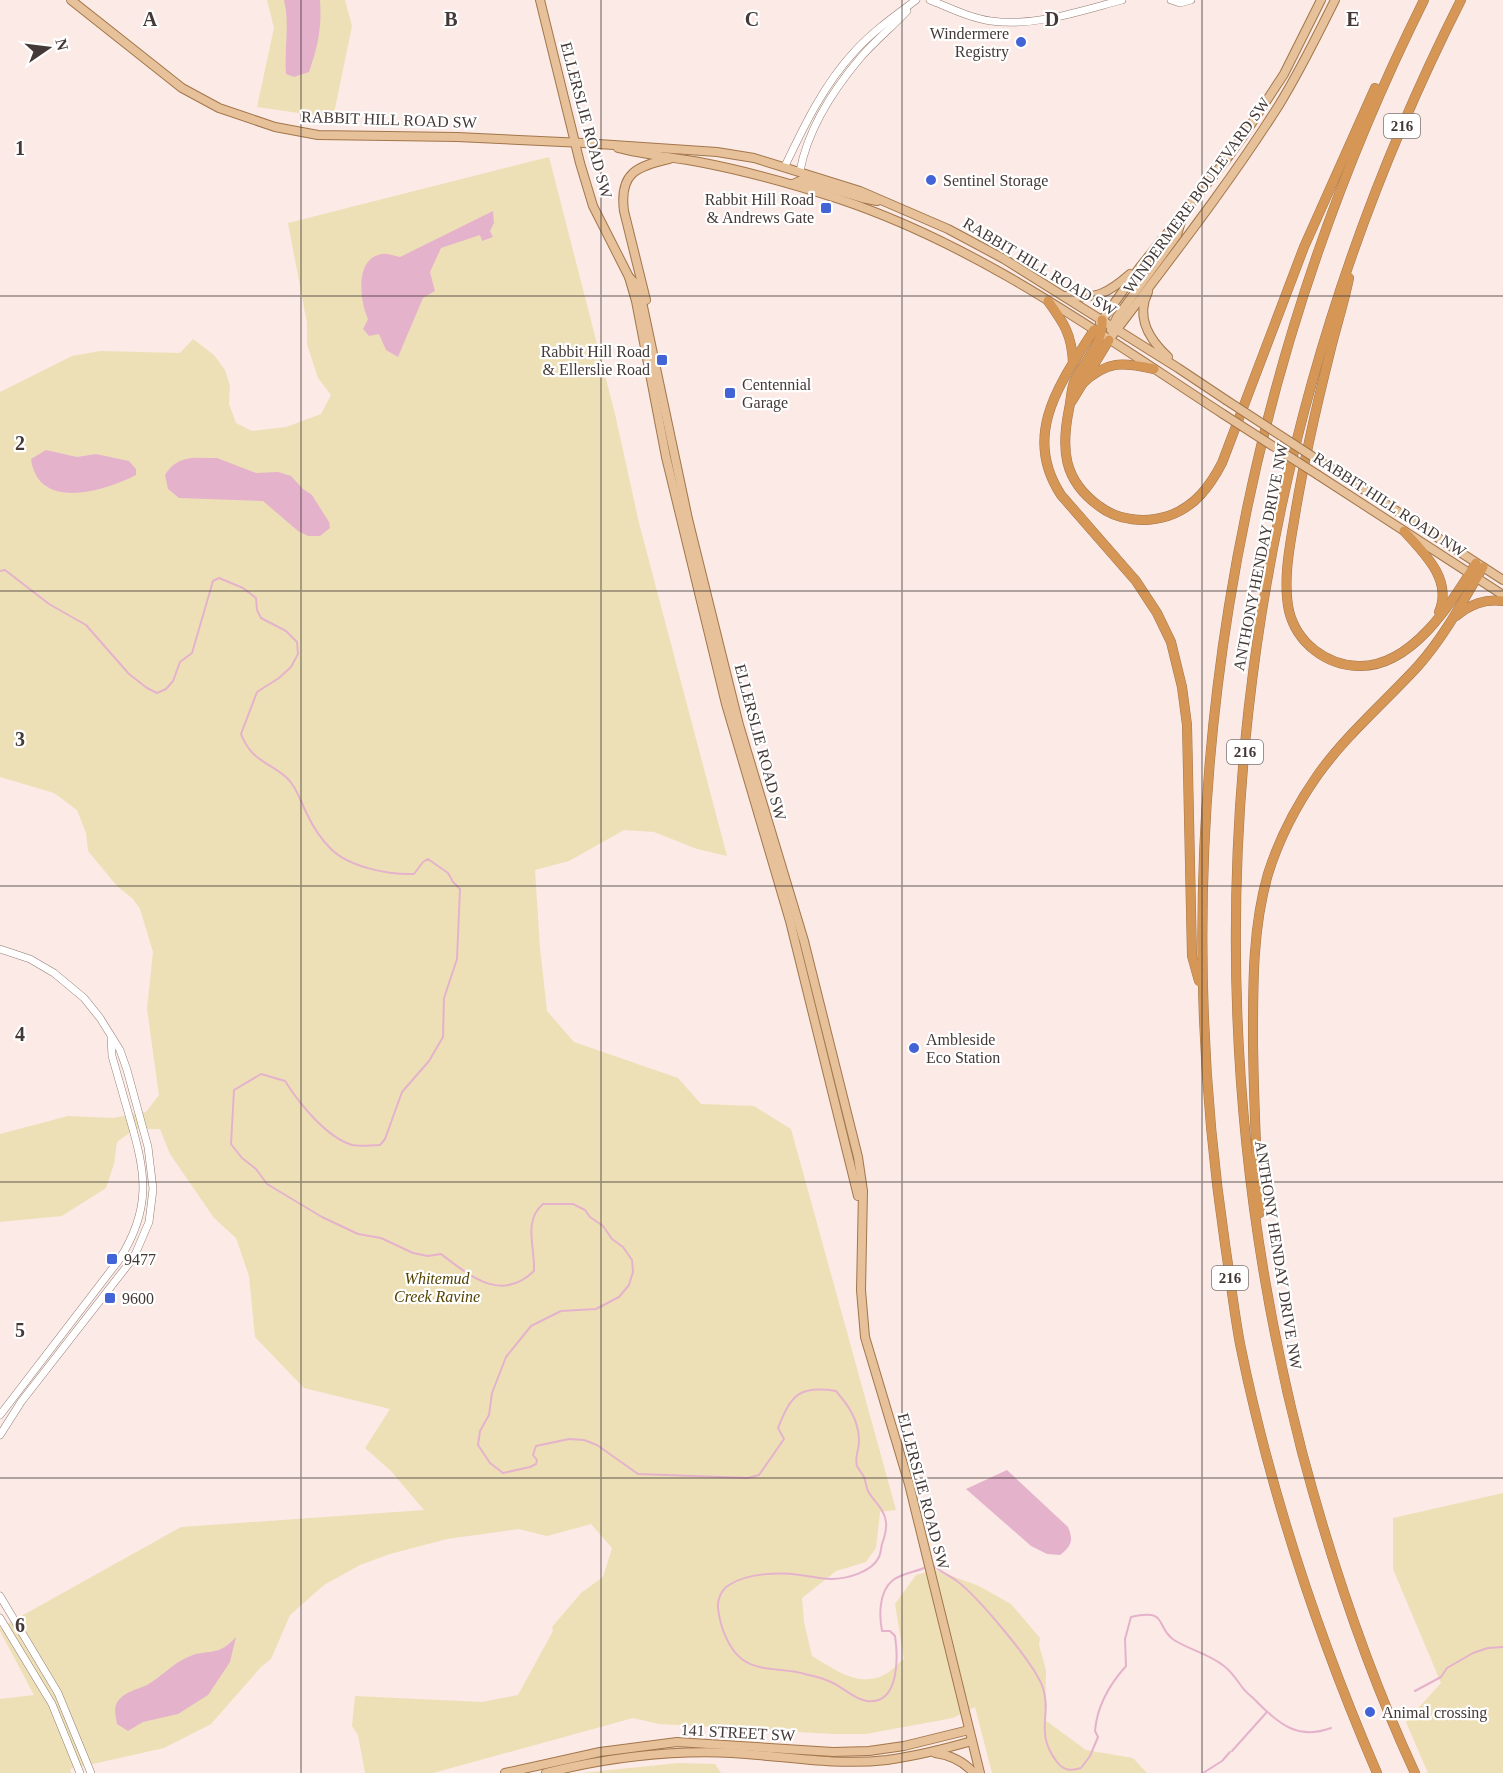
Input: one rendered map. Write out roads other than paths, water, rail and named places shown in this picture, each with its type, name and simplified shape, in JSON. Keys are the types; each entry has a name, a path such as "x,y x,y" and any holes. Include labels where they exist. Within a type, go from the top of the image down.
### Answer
{"highway":[{"name":"ANTHONY HENDAY DRIVE NW","path":"1377,1773 1350,1709 1304,1579 1270,1465 1240,1345 1216,1186 1209,1104 1203,995 1203,857 1211,743 1226,616 1246,507 1270,406 1306,284 1346,174 1399,50 1424,0"},
{"name":"ANTHONY HENDAY DRIVE NW","path":"1415,1773 1377,1683 1342,1588 1290,1405 1264,1278 1245,1132 1236,992 1237,859 1242,782 1259,627 1289,471 1317,361 1358,237 1396,141 1461,0"},
{"path":"1102,335 1074,383 1064,441 1068,466 1082,491 1104,510 1125,518 1148,520 1176,513 1199,497 1222,463 1304,247 1346,149 1382,74 1399,50"},
{"path":"1358,237 1296,507 1287,570 1288,607 1295,627 1311,649 1331,661 1352,666 1374,665 1396,656 1414,644 1473,576"},
{"path":"1048,301 1071,338 1073,363"},
{"path":"1070,406 1082,384 1102,335 1102,321"},
{"path":"1102,335 1073,363 1054,397 1046,420 1044,435 1046,462 1053,483 1061,495 1136,581 1157,613 1171,642 1186,707 1192,956 1203,995"},
{"path":"1082,384 1094,372 1109,365 1120,363 1155,369"},
{"path":"1404,531 1430,559 1442,584 1441,607 1434,622"},
{"path":"1264,1278 1255,1138 1252,1005 1259,920 1269,873 1287,824 1316,777 1346,740 1418,665 1435,644 1479,565"},
{"path":"1449,621 1470,605 1492,600 1503,601"}],"main road":[{"name":"RABBIT HILL ROAD SW","path":"70,0 182,88 219,108 266,125 318,135 457,137 601,143 717,152 754,158 785,166 886,201 976,243 1114,328"},
{"name":"ELLERSLIE ROAD SW","path":"540,0 594,206 629,277 636,301 669,468 721,681 735,737 795,942 850,1157 862,1215"},
{"name":"WINDERMERE BOULEVARD SW","path":"1102,321 1140,267 1226,160 1295,56 1322,0"},
{"name":"WINDERMERE BOULEVARD SW","path":"1102,335 1114,328 1154,281 1267,123 1307,57 1333,3"},
{"name":"RABBIT HILL ROAD SW","path":"601,143 633,152 718,166 793,184 860,207 929,235 985,264 1102,335"},
{"path":"654,357 650,319 623,199 627,180 639,167 651,162 676,158"},
{"path":"793,184 802,180 867,200 886,201"},
{"path":"1114,328 1177,235 1183,214"},
{"path":"1063,295 1098,296 1112,290 1140,267"},
{"name":"ELLERSLIE ROAD SW","path":"629,277 634,282 640,297 688,519 739,725 804,941 858,1157 863,1191 861,1290 866,1337 909,1484 980,1773"},
{"path":"1154,281 1144,307 1146,332 1178,368"},
{"name":"RABBIT HILL ROAD NW","path":"1114,328 1503,580"},
{"name":"RABBIT HILL ROAD NW","path":"1102,335 1503,595"},
{"name":"141 STREET SW","path":"505,1773 600,1752 677,1742 833,1752 869,1751 904,1746 969,1730"},
{"name":"141 STREET SW","path":"546,1773 606,1761 679,1752 733,1753 796,1760 845,1762 888,1760 972,1742"},
{"path":"929,1752 951,1755 974,1773"}],"street":[{"path":"785,166 807,121 839,69 878,29 917,0"},
{"path":"800,171 809,138 834,92 861,56 917,0"},
{"path":"930,0 977,18 1023,22 1122,0"},
{"path":"1171,0 1179,3 1191,0"},
{"path":"1322,0 1333,3"},
{"path":"0,949 37,963 74,988 95,1011 120,1050 150,1159 153,1189 149,1222 128,1266 21,1402 0,1435"},
{"path":"0,1415 119,1260 126,1250 139,1218 143,1195 143,1165 112,1056 111,1038"},
{"path":"0,1596 55,1687 91,1773"},
{"path":"0,1618 52,1704 80,1773"}],"waterway":[{"path":"0,571 5,570 49,604 86,625 129,674 157,693 166,689 173,681 180,662 192,653 213,581 219,578 243,588 256,598 257,610 261,618 286,631 297,642 298,654 291,667 257,692 241,734 250,750 290,782 318,833 327,845 348,861 370,869 414,874 428,859 448,873 460,889 457,959 444,998 443,1037 429,1061 402,1092 385,1139 380,1145 355,1146 342,1141 314,1118 285,1081 261,1074 234,1090 231,1144 242,1158 256,1169 267,1184 322,1217 358,1234 381,1238 413,1253 428,1256 441,1254 486,1283 510,1285 534,1271 531,1235 533,1218 543,1204 573,1204 585,1210 590,1217 603,1226 612,1239 623,1247 632,1260 633,1272 629,1285 619,1297 596,1309 561,1311 531,1326 506,1357 492,1393 489,1415 480,1431 478,1445 490,1463 503,1473 530,1467 536,1464 537,1460 533,1455 536,1446 569,1439 584,1440 597,1445 638,1474 748,1478 759,1475 784,1439 778,1428 792,1400 805,1391 836,1391 848,1407 857,1425 859,1442 857,1466 864,1477 868,1491 885,1517 886,1530 879,1557 865,1571 844,1578 827,1579 773,1574 736,1581 724,1589 718,1601 719,1615 726,1637 733,1650 750,1664 818,1677 862,1700 878,1700 886,1695 891,1687 897,1655 895,1636 890,1631 882,1631 880,1618 882,1597 895,1579 924,1568"},
{"path":"934,1566 957,1581 978,1601 1029,1663 1043,1688 1046,1707 1046,1742 1057,1762 1065,1769 1081,1768 1090,1756 1098,1737 1095,1731 1101,1704 1109,1688 1126,1666 1125,1639 1131,1617 1143,1615 1156,1617 1174,1640 1224,1666 1245,1691 1282,1724 1309,1732 1331,1728"},
{"path":"1415,1691 1441,1677 1447,1668 1473,1653 1488,1648 1503,1647"},
{"path":"1232,1751 1266,1713"},
{"path":"1203,1773 1222,1761 1230,1752"}],"place":[{"name":"Windermere Registry","path":"1021,42"},
{"name":"Sentinel Storage","path":"931,180"},
{"name":"Rabbit Hill Road & Andrews Gate","path":"826,208"},
{"name":"Rabbit Hill Road & Ellerslie Road","path":"662,360"},
{"name":"Centennial Garage","path":"730,393"},
{"name":"Ambleside Eco Station","path":"914,1048"},
{"name":"9477","path":"112,1259"},
{"name":"9600","path":"110,1298"},
{"name":"Animal crossing","path":"1370,1712"}],"park label":[{"name":"Whitemud Creek Ravine","path":"437,1287"}]}
